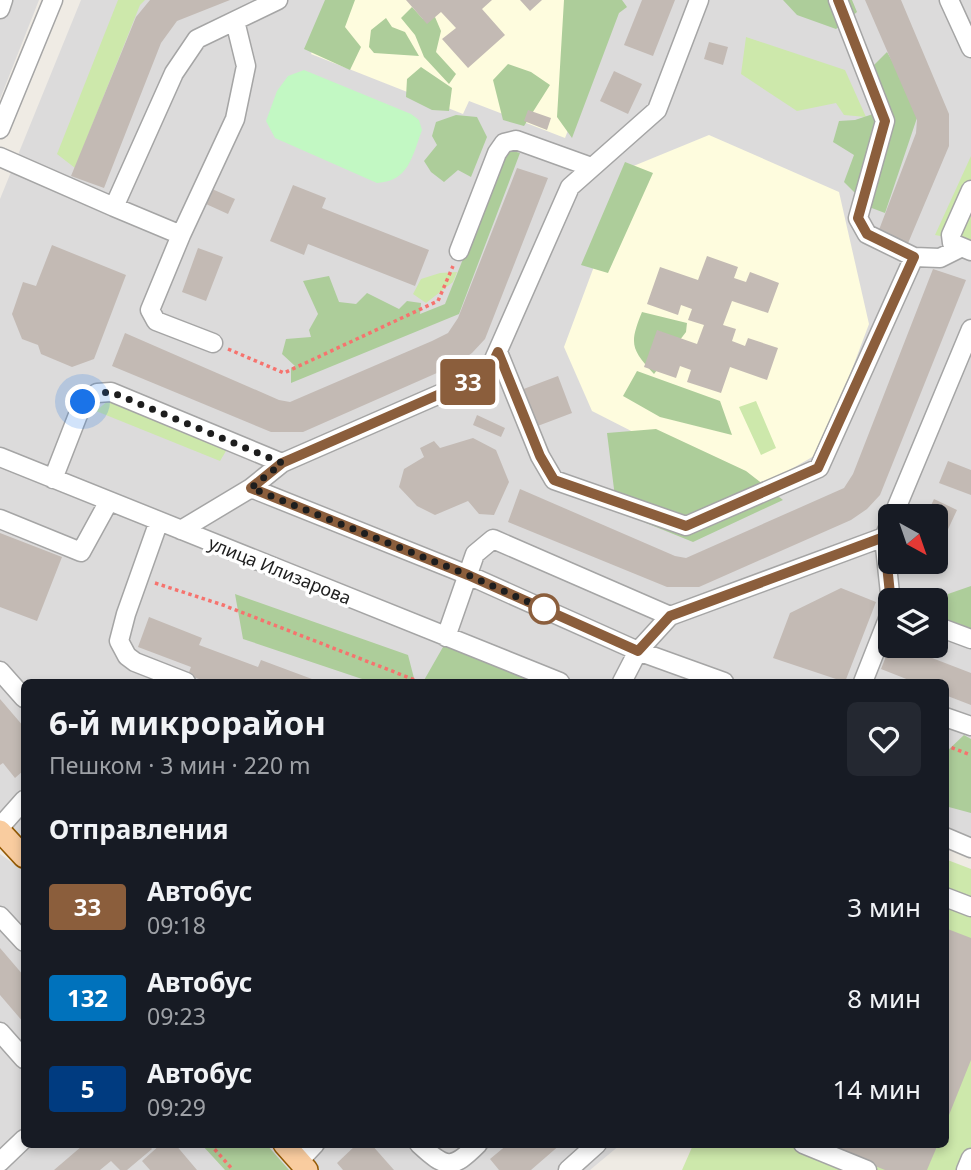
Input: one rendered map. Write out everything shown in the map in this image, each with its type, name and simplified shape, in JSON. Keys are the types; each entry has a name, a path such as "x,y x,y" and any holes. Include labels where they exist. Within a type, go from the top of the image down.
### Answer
{"main road":[{"path":"0,829 21,853"},
{"path":"0,840 21,854"},
{"path":"287,1148 303,1166"}],"street":[{"path":"0,9 3,0"},
{"path":"0,129 52,0"},
{"path":"114,207 174,73 197,39 278,0"},
{"path":"181,530 251,488 282,463 488,373 570,187 657,110 699,0"},
{"path":"838,0 885,121 858,218 867,234 914,257 940,258 965,250"},
{"path":"949,0 971,48"},
{"path":"213,343 160,323 150,314 150,310 181,235 235,119 246,66 235,21"},
{"path":"459,251 497,153 504,143 516,140 591,167"},
{"path":"0,158 142,221 181,235"},
{"path":"965,250 952,243 951,235 971,190"},
{"path":"498,352 540,456 554,480 686,526 818,468 914,257"},
{"path":"898,504 971,329"},
{"path":"53,479 83,402 97,393 111,392 282,463"},
{"name":"улица Илизарова","path":"0,457 552,679"},
{"path":"251,488 468,575 638,651 716,679"},
{"path":"0,519 81,552 109,501"},
{"path":"159,521 119,641 127,656 135,662 178,679"},
{"path":"624,679 638,651 670,616 878,533"},
{"path":"446,637 475,554 493,539 670,616"},
{"path":"948,630 971,639"},
{"path":"864,679 878,644"},
{"path":"0,671 21,695"},
{"path":"949,718 971,726"},
{"path":"0,829 21,804"},
{"path":"949,839 971,848"},
{"path":"949,899 971,907"},
{"path":"0,916 21,939"},
{"path":"0,1032 21,1056"},
{"path":"0,1162 21,1142"},
{"path":"303,1166 313,1148"},
{"path":"423,1148 435,1160 449,1165 462,1161 474,1148"},
{"path":"568,1170 593,1148"},
{"path":"813,1148 867,1170"},
{"path":"966,1170 971,1158"}],"path":[{"path":"213,343 284,373 438,301 459,251"},
{"path":"140,579 223,605 412,679"},
{"path":"949,747 971,755"},
{"path":"214,1148 233,1170"}],"shaded area":[{"path":"0,0 39,0 0,99"},
{"path":"81,0 971,0 971,841 949,832 949,679 21,679 21,848 0,824 0,199"},
{"path":"332,0 619,0 565,138 469,101 463,114 311,54"},
{"path":"709,135 839,192 869,324 821,452 751,492 592,411 564,347 631,167"},
{"path":"0,854 21,869 21,1148 273,1148 293,1170 0,1170"},
{"path":"295,1148 616,1148 590,1170 315,1170"}],"green space":[{"path":"118,0 145,0 140,5 75,168 57,154"},
{"path":"325,0 355,0 345,27 361,47 350,70 304,49"},
{"path":"564,0 622,0 627,7 619,13 572,138 557,117"},
{"path":"783,0 852,0 857,12 836,29 797,15"},
{"path":"412,7 423,19 435,17 441,31 436,52 456,74 449,84 424,57 415,35 401,18"},
{"path":"386,18 392,27 405,32 419,56 374,53 369,47 371,30"},
{"path":"746,37 845,70 866,117 844,115 836,103 797,111 741,74"},
{"path":"887,52 920,109 885,213 869,207 844,182 854,155 833,142 839,121 855,120 876,113 885,93 868,71"},
{"path":"508,64 531,72 550,85 524,126 503,120 493,80"},
{"path":"421,67 452,88 449,111 432,110 406,97 407,79"},
{"path":"304,70 411,114 419,120 422,130 412,158 403,172 396,178 377,183 275,138 266,121 277,91 288,76"},
{"path":"456,115 477,117 487,137 471,177 458,170 444,182 431,172 424,161 437,145 432,136 436,122"},
{"path":"507,149 520,153 459,314 291,383 291,368 295,366 282,354 286,339 311,337 309,330 318,314 303,281 329,276 339,302 356,304 367,293 399,309 407,301 421,303 420,314 445,304"},
{"path":"971,156 971,242 935,235"},
{"path":"625,162 653,173 608,273 581,265"},
{"path":"457,272 453,282 426,303 413,294 421,279 440,273"},
{"path":"642,312 687,323 686,332 654,374 634,346 635,332"},
{"path":"637,371 720,401 732,435 660,417 623,396"},
{"path":"110,399 229,446 220,461 96,411"},
{"path":"756,401 776,448 761,455 739,407"},
{"path":"656,429 746,471 783,500 693,542 646,523 616,505 607,433"},
{"path":"971,586 971,640 948,620 948,594"},
{"path":"235,594 408,655 414,679 362,679 243,639"},
{"path":"447,640 539,679 425,679"},
{"path":"964,735 971,739 971,813 949,807 949,749"},
{"path":"949,861 971,869 971,1170 682,1170 692,1148 949,1148"},
{"path":"205,1148 270,1148 289,1170 225,1170"}],"building":[{"path":"150,0 230,0 177,21 161,43 104,188 71,176 136,17"},
{"path":"406,0 492,0 482,9 505,35 468,68 442,39 456,28 441,12 427,24"},
{"path":"520,0 542,0 530,11"},
{"path":"642,0 675,0 653,56 624,45"},
{"path":"865,0 901,0 949,114 949,146 906,248 877,235 916,133 917,120"},
{"path":"709,42 728,47 723,65 704,59"},
{"path":"614,71 642,84 628,114 600,101"},
{"path":"528,110 551,118 547,130 524,121"},
{"path":"517,168 548,178 485,339 455,365 303,432 271,432 112,366 125,333 279,400 290,402 432,341 448,333 458,318"},
{"path":"293,185 326,198 322,208 429,250 415,286 308,244 304,255 270,241"},
{"path":"212,189 235,199 228,214 206,204"},
{"path":"52,245 126,275 94,359 72,367 41,354 38,345 22,339 12,314 23,282 36,286"},
{"path":"198,248 223,257 206,301 182,292"},
{"path":"707,256 738,267 734,278 746,282 750,272 779,283 768,313 732,301 723,325 736,329 732,341 745,346 748,338 778,348 767,380 730,367 721,393 687,382 691,370 680,366 676,378 644,367 657,330 697,344 704,325 688,320 692,309 681,305 678,315 647,304 660,267 698,280"},
{"path":"933,269 966,280 880,495 867,509 851,520 699,587 667,587 508,522 520,489 675,556 686,558 844,488 853,474"},
{"path":"558,376 572,413 535,427 521,390"},
{"path":"477,415 505,428 501,437 473,425"},
{"path":"473,438 496,450 509,482 494,515 479,514 468,501 435,515 417,506 399,487 404,469 424,457 420,448 434,441 440,448"},
{"path":"948,461 971,470 971,495 939,483"},
{"path":"934,499 944,504 932,504"},
{"path":"948,506 957,510 948,529"},
{"path":"0,533 62,557 37,621 0,607"},
{"path":"841,588 876,602 846,679 836,679 773,658 790,613"},
{"path":"149,617 202,638 199,645 258,667 261,660 312,679 199,679 188,675 191,667 138,647"},
{"path":"885,658 932,658 971,673 971,705 949,697 949,679 906,679 881,669"},
{"path":"0,699 21,724 21,773 15,778 3,763 0,765"},
{"path":"949,930 971,938 971,1060 949,1115"},
{"path":"0,948 21,972 21,1020 0,995"},
{"path":"80,1148 152,1149 127,1170 120,1170 111,1161 100,1170 54,1170"},
{"path":"157,1148 178,1148 197,1170 150,1170 142,1161"},
{"path":"353,1148 375,1148 394,1170 343,1170 337,1163"},
{"path":"503,1148 556,1148 531,1170 499,1170 490,1159"},
{"path":"830,1148 936,1148 927,1170 885,1170"}],"bus line":[{"name":"33","path":"838,0 885,121 858,218 867,234 914,257 818,468 686,526 554,480 540,456 498,352 488,373 282,463 251,488 468,575 638,651 670,616 884,537 889,588"}],"route":[{"path":"83,402 97,393 111,392 282,463 251,488 468,575 544,609"}]}
